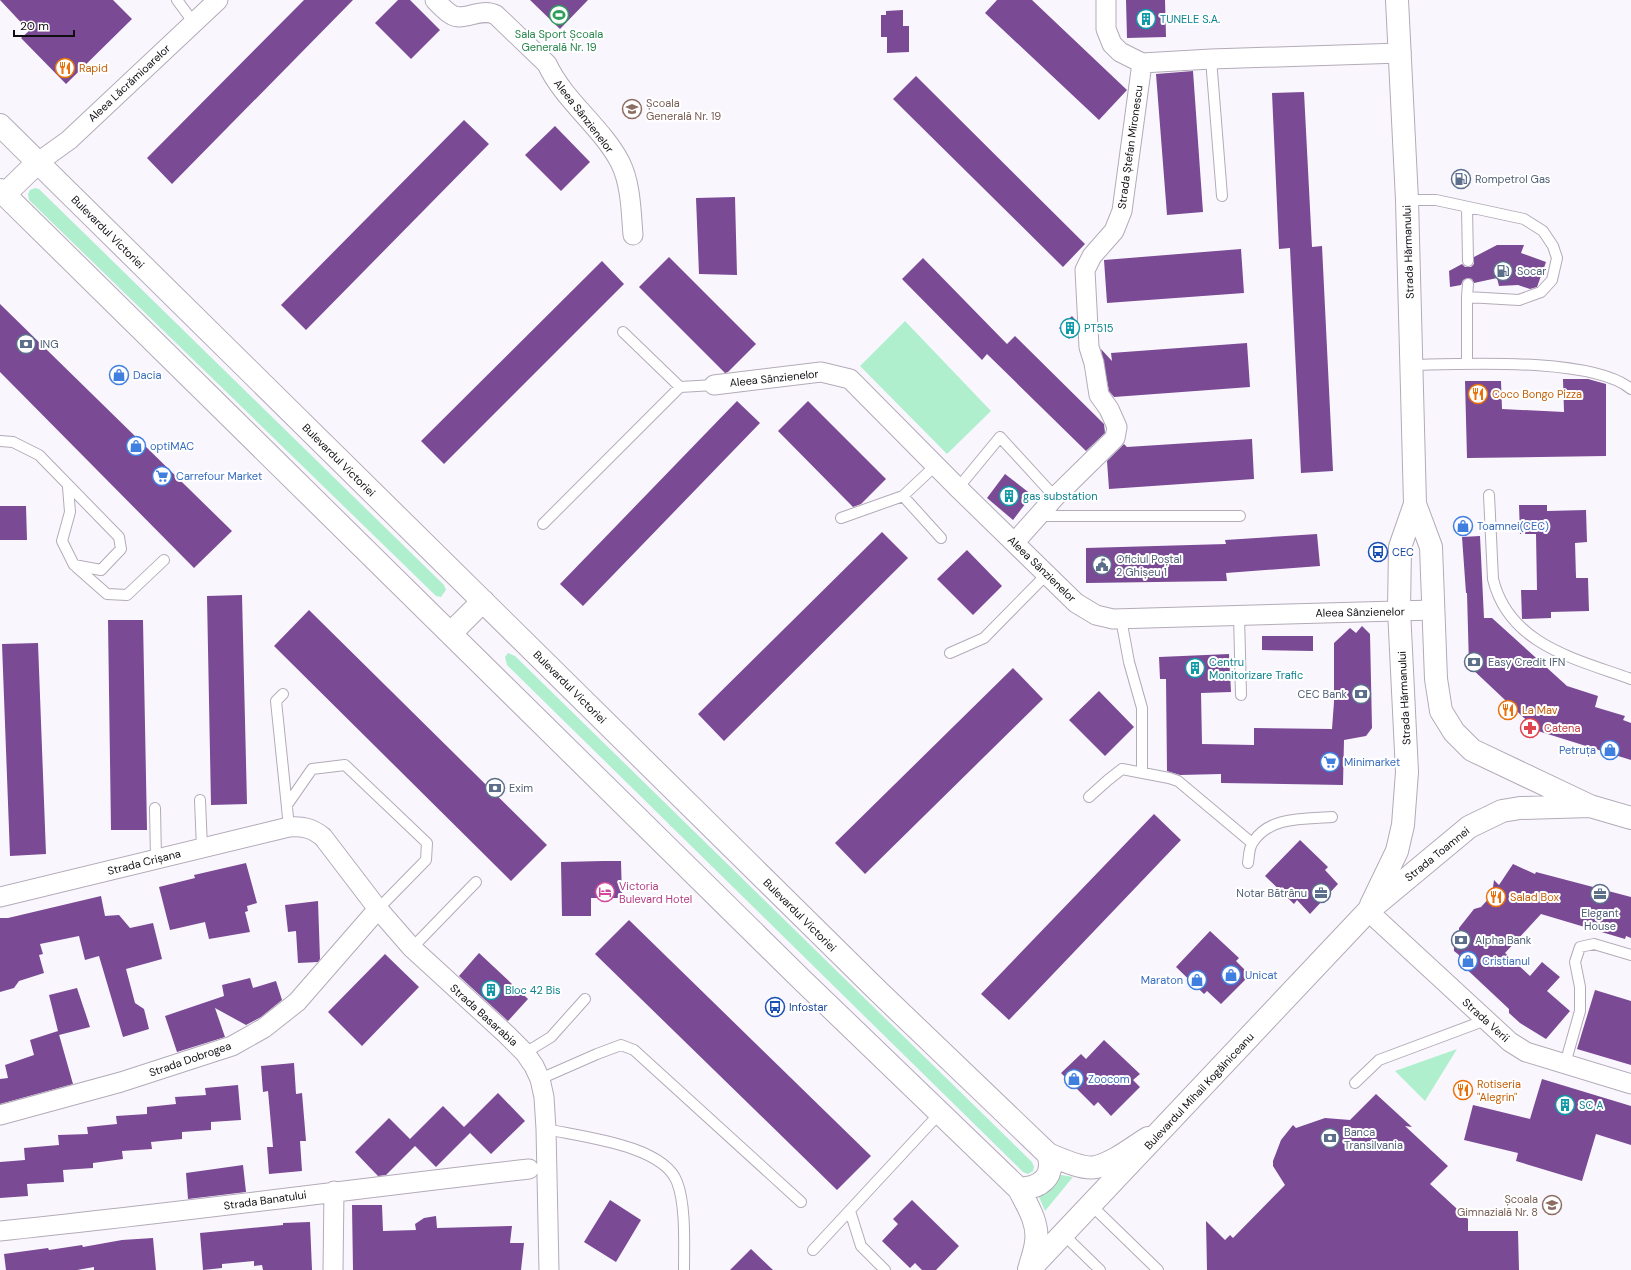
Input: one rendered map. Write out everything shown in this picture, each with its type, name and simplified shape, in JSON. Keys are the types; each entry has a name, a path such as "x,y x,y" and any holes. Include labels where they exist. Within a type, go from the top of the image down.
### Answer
{"main road":[{"name":"Strada Hărmanului","path":"1397,0 1401,53 1407,200 1415,504 1431,546 1436,679 1441,711 1454,732 1472,750 1590,806"},
{"name":"Bulevardul Victoriei","path":"0,126 879,992 1048,1154 1075,1165 1095,1167 1123,1154 1166,1126"},
{"path":"37,162 2,192 137,327 451,633 801,979 1019,1189 1031,1212 1035,1227 1036,1241 1029,1270"},
{"name":"Strada Hărmanului","path":"1368,911 1397,851 1403,825 1407,772 1400,610 1400,547 1415,504"},
{"path":"451,633 482,601"},
{"name":"Strada Toamnei","path":"1368,911 1468,827 1502,811 1520,808 1590,806 1631,818"},
{"name":"Bulevardul Mihail Kogălniceanu","path":"1029,1270 1368,911"},
{"path":"1019,1189 1030,1188 1040,1183 1048,1175 1052,1164 1048,1154"}],"street":[{"name":"Aleea Lăcrămioarelor","path":"37,162 68,140 218,0"},
{"name":"Aleea Sânzienelor","path":"435,0 450,15 455,17 478,12 489,12 496,15 547,64 551,74 565,93 598,130 620,162 628,185 634,235"},
{"path":"1106,0 1106,29 1112,44 1120,52 1142,63 1211,59 1401,53"},
{"name":"Strada Ștefan Mironescu","path":"1015,542 1055,497 1115,438 1117,427 1109,409 1099,395 1094,363 1089,347 1085,270 1092,256 1114,231 1122,211 1142,63"},
{"name":"Aleea Sânzienelor","path":"714,385 821,372 850,379 958,488 1076,603 1096,615 1113,619 1121,619 1433,610"},
{"name":"Strada Basarabia","path":"289,827 302,826 310,828 323,838 378,909 412,948 525,1053 540,1079 546,1129 549,1270"},
{"name":"Strada Crișana","path":"0,897 289,827"},
{"name":"Strada Dobrogea","path":"0,1115 121,1082 232,1046 264,1028 297,1002 378,909"},
{"name":"Strada Verii","path":"1368,911 1510,1042 1526,1052 1631,1084"},
{"name":"Strada Banatului","path":"0,1231 134,1217 334,1191 529,1169"},
{"path":"333,1270 334,1191"}],"lane":[{"path":"177,0 194,23"},
{"path":"1211,59 1222,196"},
{"path":"1407,200 1436,200 1524,219 1542,231 1553,246 1558,258 1552,280 1541,292 1519,300 1467,297"},
{"path":"1467,207 1468,261"},
{"path":"1467,363 1468,284"},
{"path":"623,332 680,387"},
{"path":"1412,365 1467,363 1576,368 1608,377 1631,389"},
{"path":"543,524 680,387 714,385"},
{"path":"958,488 1000,437 1055,497"},
{"path":"0,441 13,442 39,455 68,487 119,537 121,549 101,570 74,565"},
{"path":"841,518 903,496 936,465"},
{"path":"68,487 70,512 62,541 74,565 108,594 127,595 164,560"},
{"path":"1489,495 1493,579 1496,590 1519,626 1533,638 1556,652 1631,679"},
{"path":"903,496 941,538"},
{"path":"1038,516 1240,516"},
{"path":"950,654 984,638 1047,574"},
{"path":"1239,615 1241,695"},
{"path":"1121,619 1129,662 1142,708 1142,771"},
{"path":"283,694 276,701 289,827"},
{"path":"287,804 312,769 345,765 427,842 426,860 378,909"},
{"path":"1090,797 1122,769 1142,771 1169,778 1178,782 1252,843"},
{"path":"200,800 202,848"},
{"path":"155,808 156,859"},
{"path":"1248,863 1252,843 1267,827 1284,821 1332,817"},
{"path":"412,948 476,882"},
{"path":"1565,1064 1580,1011 1580,986 1575,962 1580,947 1594,944 1631,955"},
{"path":"525,1053 551,1037 585,999"},
{"path":"1355,1083 1379,1060 1486,1020"},
{"path":"540,1079 621,1045 634,1050 801,1202"},
{"path":"813,1250 940,1114"},
{"path":"546,1129 630,1148 655,1157 669,1168 678,1183 684,1218 684,1270"},
{"path":"1092,1205 1158,1270"},
{"path":"850,1210 861,1246 885,1270"},
{"path":"1063,1234 1100,1270"}],"green space":[{"path":"35,188 39,189 444,585 446,590 441,597 436,596 29,200 28,194 30,190"},
{"path":"905,321 991,411 947,454 860,366"},
{"path":"508,653 515,656 1032,1162 1034,1167 1033,1171 1028,1174 1023,1172 507,665 505,657"},
{"path":"1457,1049 1425,1101 1395,1071"},
{"path":"1050,1173 1073,1177 1045,1211 1036,1190"}],"building":[{"path":"0,0 113,0 132,19 66,84 21,38 29,31"},
{"path":"304,0 353,0 172,184 147,158"},
{"path":"398,0 410,0 440,30 411,59 375,23"},
{"name":"Sala Sport Școala Generală Nr. 19","path":"530,0 588,0 560,29"},
{"path":"997,0 1032,0 1127,90 1099,120 985,13"},
{"name":"TUNELE S.A.","path":"1126,0 1165,0 1166,37 1127,38"},
{"path":"903,10 903,26 909,26 909,52 887,53 887,37 881,37 881,15 886,15 886,11"},
{"path":"1193,71 1203,212 1167,215 1156,74"},
{"path":"916,76 1085,244 1063,267 893,99"},
{"path":"1304,92 1312,247 1322,246 1333,471 1301,473 1290,248 1279,249 1272,93"},
{"path":"464,120 489,144 306,330 281,305"},
{"path":"555,126 590,162 561,191 525,155"},
{"path":"735,197 737,275 699,274 696,198"},
{"path":"1497,245 1524,245 1521,253 1546,262 1537,287 1530,289 1518,285 1499,286 1497,278 1474,283 1472,279 1468,278 1463,280 1461,285 1450,287 1449,271 1462,264 1465,267 1471,267 1474,264 1474,257"},
{"path":"1241,249 1244,293 1107,303 1104,260"},
{"path":"669,257 756,344 728,372 725,373 639,287"},
{"path":"923,258 1007,344 1015,336 1104,424 1105,433 1086,451 987,354 982,360 902,279"},
{"path":"602,261 624,284 444,464 421,441"},
{"path":"0,304 232,531 194,568 0,372"},
{"name":"PT515","path":"1072,316 1077,322 1077,332 1069,339 1059,328"},
{"path":"1247,343 1250,387 1114,397 1109,391 1101,349 1112,361 1111,353"},
{"path":"1563,379 1588,379 1606,384 1606,456 1467,458 1465,381 1501,381 1502,409 1564,412"},
{"path":"737,401 760,423 583,606 560,584"},
{"path":"808,401 886,479 861,504 853,507 778,431"},
{"path":"1252,439 1254,479 1109,489 1107,461 1124,444 1127,447"},
{"name":"gas substation","path":"1005,474 1032,495 1013,520 987,498"},
{"path":"1519,505 1547,505 1547,511 1586,510 1587,542 1575,543 1576,578 1588,578 1589,611 1551,612 1551,618 1522,619 1521,590 1537,590 1536,534 1520,534"},
{"path":"0,506 26,506 27,540 0,540"},
{"path":"882,532 908,558 724,741 698,714"},
{"path":"1317,534 1320,566 1226,573 1227,581 1086,583 1086,548 1226,544 1225,540"},
{"path":"1480,536 1484,618 1492,618 1567,686 1598,696 1595,707 1625,716 1623,720 1631,723 1631,760 1538,731 1469,666 1467,593 1462,537"},
{"path":"967,550 1002,586 973,615 937,579"},
{"path":"242,595 247,804 211,805 207,596"},
{"path":"309,610 547,845 511,881 274,646"},
{"path":"108,620 143,620 147,830 111,830"},
{"path":"1362,626 1370,634 1372,728 1366,736 1344,740 1343,785 1221,783 1221,774 1180,775 1167,771 1166,679 1160,679 1159,657 1229,654 1231,692 1201,693 1202,744 1254,745 1254,728 1332,729 1334,702 1334,643 1350,628 1356,633"},
{"path":"1262,636 1313,636 1313,651 1262,650"},
{"path":"38,643 46,854 10,856 2,644"},
{"path":"1013,668 1043,699 865,874 835,843"},
{"path":"1099,691 1134,727 1105,756 1069,720"},
{"path":"1154,814 1181,840 1009,1020 981,994"},
{"path":"1300,840 1328,867 1325,870 1338,884 1310,914 1297,900 1294,904 1265,876"},
{"path":"621,861 622,898 591,898 591,916 562,916 561,862"},
{"path":"246,863 257,903 247,906 248,911 245,912 250,932 209,939 205,922 170,930 159,887 195,878 194,875"},
{"path":"1513,864 1535,874 1536,872 1631,897 1631,938 1626,936 1625,939 1541,914 1505,953 1530,976 1542,962 1560,977 1547,991 1570,1011 1546,1039 1520,1023 1509,1013 1509,1009 1460,963 1459,955 1454,951 1454,939 1459,933 1459,928 1474,909 1481,907 1492,895 1494,880 1499,885"},
{"path":"101,896 105,916 119,915 130,928 153,923 162,959 126,969 135,1003 144,1009 149,1029 123,1037 99,956 85,960 79,936 40,944 43,954 39,955 44,973 19,981 14,988 0,992 0,918 8,918"},
{"path":"318,901 320,959 318,962 298,963 296,931 288,932 285,905"},
{"path":"629,920 871,1156 837,1190 595,954"},
{"path":"1210,931 1239,958 1236,961 1250,975 1221,1004 1207,991 1204,994 1176,967"},
{"name":"Bloc 42 Bis","path":"479,953 528,999 508,1021 459,976"},
{"path":"385,954 419,987 362,1046 328,1012"},
{"path":"250,978 253,988 276,981 282,1000 261,1017 246,1025 215,1008 225,1037 177,1052 165,1016 224,996 222,985"},
{"path":"77,988 90,1027 59,1035 49,995"},
{"path":"1595,990 1631,1001 1631,1065 1577,1049"},
{"path":"58,1031 73,1084 0,1104 0,1079 8,1078 5,1065 34,1055 30,1040"},
{"path":"1104,1040 1140,1074 1133,1080 1140,1087 1111,1116 1098,1102 1094,1106 1061,1073 1081,1054 1086,1059"},
{"path":"294,1063 296,1094 302,1093 306,1141 300,1141 302,1171 269,1174 267,1147 273,1147 268,1091 263,1092 261,1066"},
{"path":"1542,1079 1631,1106 1631,1145 1596,1134 1582,1181 1516,1161 1518,1153 1464,1140 1473,1105 1530,1119"},
{"path":"238,1085 241,1120 211,1122 211,1130 182,1132 182,1139 151,1142 152,1149 122,1151 123,1159 93,1163 93,1168 63,1170 64,1182 27,1184 28,1196 0,1198 0,1162 25,1160 24,1148 59,1145 58,1135 88,1134 87,1127 117,1124 116,1116 147,1114 147,1107 176,1104 175,1097 206,1095 205,1088"},
{"path":"498,1093 525,1121 491,1154 470,1133 436,1167 415,1146 386,1175 378,1176 355,1152 389,1118 410,1139 443,1106 464,1127"},
{"path":"1376,1094 1412,1127 1405,1126 1448,1166 1430,1184 1468,1219 1468,1231 1518,1231 1519,1270 1207,1270 1206,1221 1225,1240 1230,1235 1233,1238 1285,1185 1273,1166 1273,1161 1281,1140 1293,1125 1296,1128 1325,1118 1350,1120"},
{"path":"243,1165 246,1192 188,1199 186,1173"},
{"path":"610,1200 641,1220 616,1262 584,1242"},
{"path":"912,1200 959,1246 936,1270 922,1270 915,1263 910,1268 882,1241 898,1224 893,1219"},
{"path":"352,1205 382,1205 383,1231 416,1230 415,1224 424,1218 436,1216 437,1228 512,1226 510,1243 524,1243 521,1270 353,1270"},
{"path":"310,1222 312,1270 263,1270 262,1265 254,1266 254,1261 222,1264 222,1268 203,1270 200,1233 283,1225 283,1223"},
{"path":"153,1238 156,1270 94,1270 94,1267 77,1270 6,1270 4,1254 48,1248 49,1250 82,1245 83,1247 122,1240"},
{"path":"751,1249 773,1270 730,1270"}],"place":[{"name":"Sala Sport Școala Generală Nr. 19","path":"559,15"},
{"name":"TUNELE S.A.","path":"1146,19"},
{"name":"Rapid","path":"65,68"},
{"name":"Școala Generală Nr. 19","path":"632,109"},
{"name":"Rompetrol Gas","path":"1461,179"},
{"name":"Socar","path":"1503,271"},
{"name":"PT515","path":"1070,328"},
{"name":"ING","path":"26,344"},
{"name":"Dacia","path":"119,375"},
{"name":"Coco Bongo Pizza","path":"1478,394"},
{"name":"optiMAC","path":"136,446"},
{"name":"Carrefour Market","path":"162,476"},
{"name":"gas substation","path":"1009,496"},
{"name":"Toamnei(CEC)","path":"1463,526"},
{"name":"CEC","path":"1378,552"},
{"name":"Oficiul Poștal 2 Ghișeu 1","path":"1102,565"},
{"name":"Easy Credit IFN","path":"1474,662"},
{"name":"Centru Monitorizare Trafic","path":"1195,668"},
{"name":"CEC Bank","path":"1361,694"},
{"name":"La Mav","path":"1508,710"},
{"name":"Catena","path":"1530,728"},
{"name":"Petruța","path":"1610,750"},
{"name":"Minimarket","path":"1330,762"},
{"name":"Exim","path":"495,788"},
{"name":"Victoria Bulevard Hotel","path":"605,892"},
{"name":"Notar Bătrânu","path":"1321,893"},
{"name":"Elegant House","path":"1600,894"},
{"name":"Salad Box","path":"1496,897"},
{"name":"Alpha Bank","path":"1461,940"},
{"name":"Cristianul","path":"1468,961"},
{"name":"Unicat","path":"1231,975"},
{"name":"Maraton","path":"1197,980"},
{"name":"Bloc 42 Bis","path":"491,990"},
{"name":"Infostar","path":"775,1007"},
{"name":"Zoocom","path":"1074,1079"},
{"name":"Rotiseria \"Alegrin\"","path":"1463,1090"},
{"name":"SC A","path":"1565,1105"},
{"name":"Banca Transilvania","path":"1330,1138"},
{"name":"Școala Gimnazială Nr. 8","path":"1552,1205"}]}
